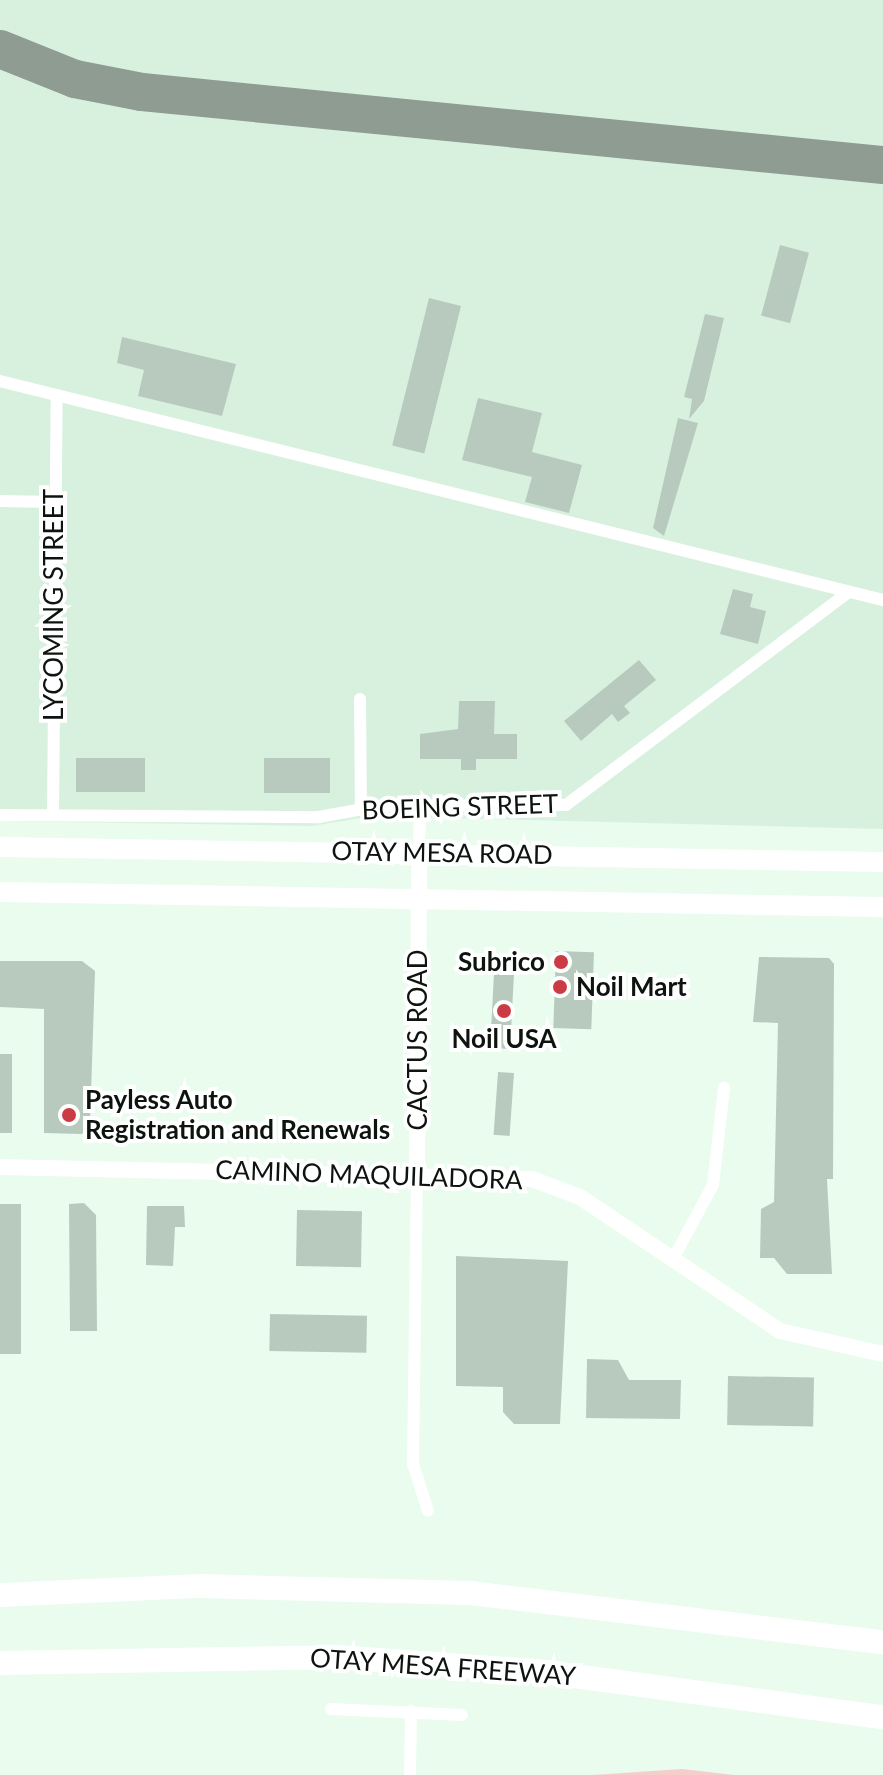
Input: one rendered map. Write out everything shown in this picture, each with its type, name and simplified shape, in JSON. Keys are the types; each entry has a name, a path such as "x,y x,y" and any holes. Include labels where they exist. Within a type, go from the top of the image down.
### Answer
{"highway":[{"path":"0,1595 201,1586 470,1593 883,1642"},
{"path":"825,1633 883,1632"},
{"name":"OTAY MESA FREEWAY","path":"0,1663 335,1657 536,1671 883,1717"}],"main road":[{"name":"OTAY MESA ROAD","path":"0,847 883,862"},
{"name":"OTAY MESA ROAD","path":"0,892 883,907"}],"street":[{"path":"0,381 883,600"},
{"name":"LYCOMING STREET","path":"53,815 57,395"},
{"path":"0,501 55,502"},
{"name":"BOEING STREET","path":"0,815 319,817 361,808 532,809 579,800 849,592"},
{"path":"360,699 361,808"},
{"name":"CACTUS ROAD","path":"420,807 413,1464 428,1511"},
{"path":"672,1261 713,1185 724,1088"},
{"name":"CAMINO MAQUILADORA","path":"0,1167 509,1175 552,1185 780,1331 883,1354"},
{"path":"331,1709 462,1715"},
{"path":"410,1775 411,1711"}],"shaded area":[{"path":"0,0 883,0 883,829 373,816 312,826 0,821"},
{"path":"682,1769 734,1775 593,1775"}],"building":[{"path":"780,245 809,253 790,323 761,316"},
{"path":"429,298 461,306 424,453 392,445"},
{"path":"705,314 724,318 704,401 689,419 692,399 684,397"},
{"path":"122,337 236,364 222,416 138,396 144,370 117,363"},
{"path":"478,398 542,413 532,452 582,465 569,513 525,502 532,477 462,460"},
{"path":"678,418 698,423 664,536 653,528"},
{"path":"733,589 753,594 750,607 766,611 758,644 720,634"},
{"path":"639,660 656,680 624,706 630,713 618,722 612,714 581,741 564,721"},
{"path":"459,701 495,701 494,734 517,734 517,759 476,759 476,770 461,770 461,759 420,759 420,734 458,729"},
{"path":"76,758 145,758 145,792 76,792"},
{"path":"264,758 330,758 330,793 264,793"},
{"path":"556,951 594,952 591,1029 553,1028"},
{"path":"759,957 829,958 834,964 833,1179 827,1179 832,1274 787,1274 774,1258 760,1258 761,1209 774,1202 778,1023 753,1022"},
{"path":"0,961 82,961 95,971 90,1124 82,1134 44,1133 44,1009 0,1007"},
{"name":"Noil USA","path":"494,973 514,974 510,1049 490,1048"},
{"path":"0,1054 12,1054 12,1133 0,1133"},
{"name":"Noil USA","path":"498,1072 514,1073 510,1136 494,1135"},
{"path":"84,1203 96,1215 97,1331 70,1331 69,1204"},
{"path":"0,1204 21,1204 21,1354 0,1354"},
{"path":"147,1206 184,1206 185,1227 175,1227 173,1266 146,1265"},
{"path":"297,1210 362,1211 361,1267 296,1266"},
{"path":"456,1256 568,1261 560,1424 514,1424 503,1412 503,1387 456,1386"},
{"path":"270,1314 367,1316 366,1353 269,1351"},
{"path":"587,1359 618,1360 629,1380 681,1380 680,1419 586,1418"},
{"path":"728,1376 814,1378 813,1426 727,1425"}],"taxiway":[{"path":"0,49 75,79 142,92 883,165"}],"place":[{"name":"Subrico","path":"561,962"},
{"name":"Noil Mart","path":"560,987"},
{"name":"Noil USA","path":"504,1011"},
{"name":"Payless Auto Registration and Renewals","path":"69,1115"}]}
